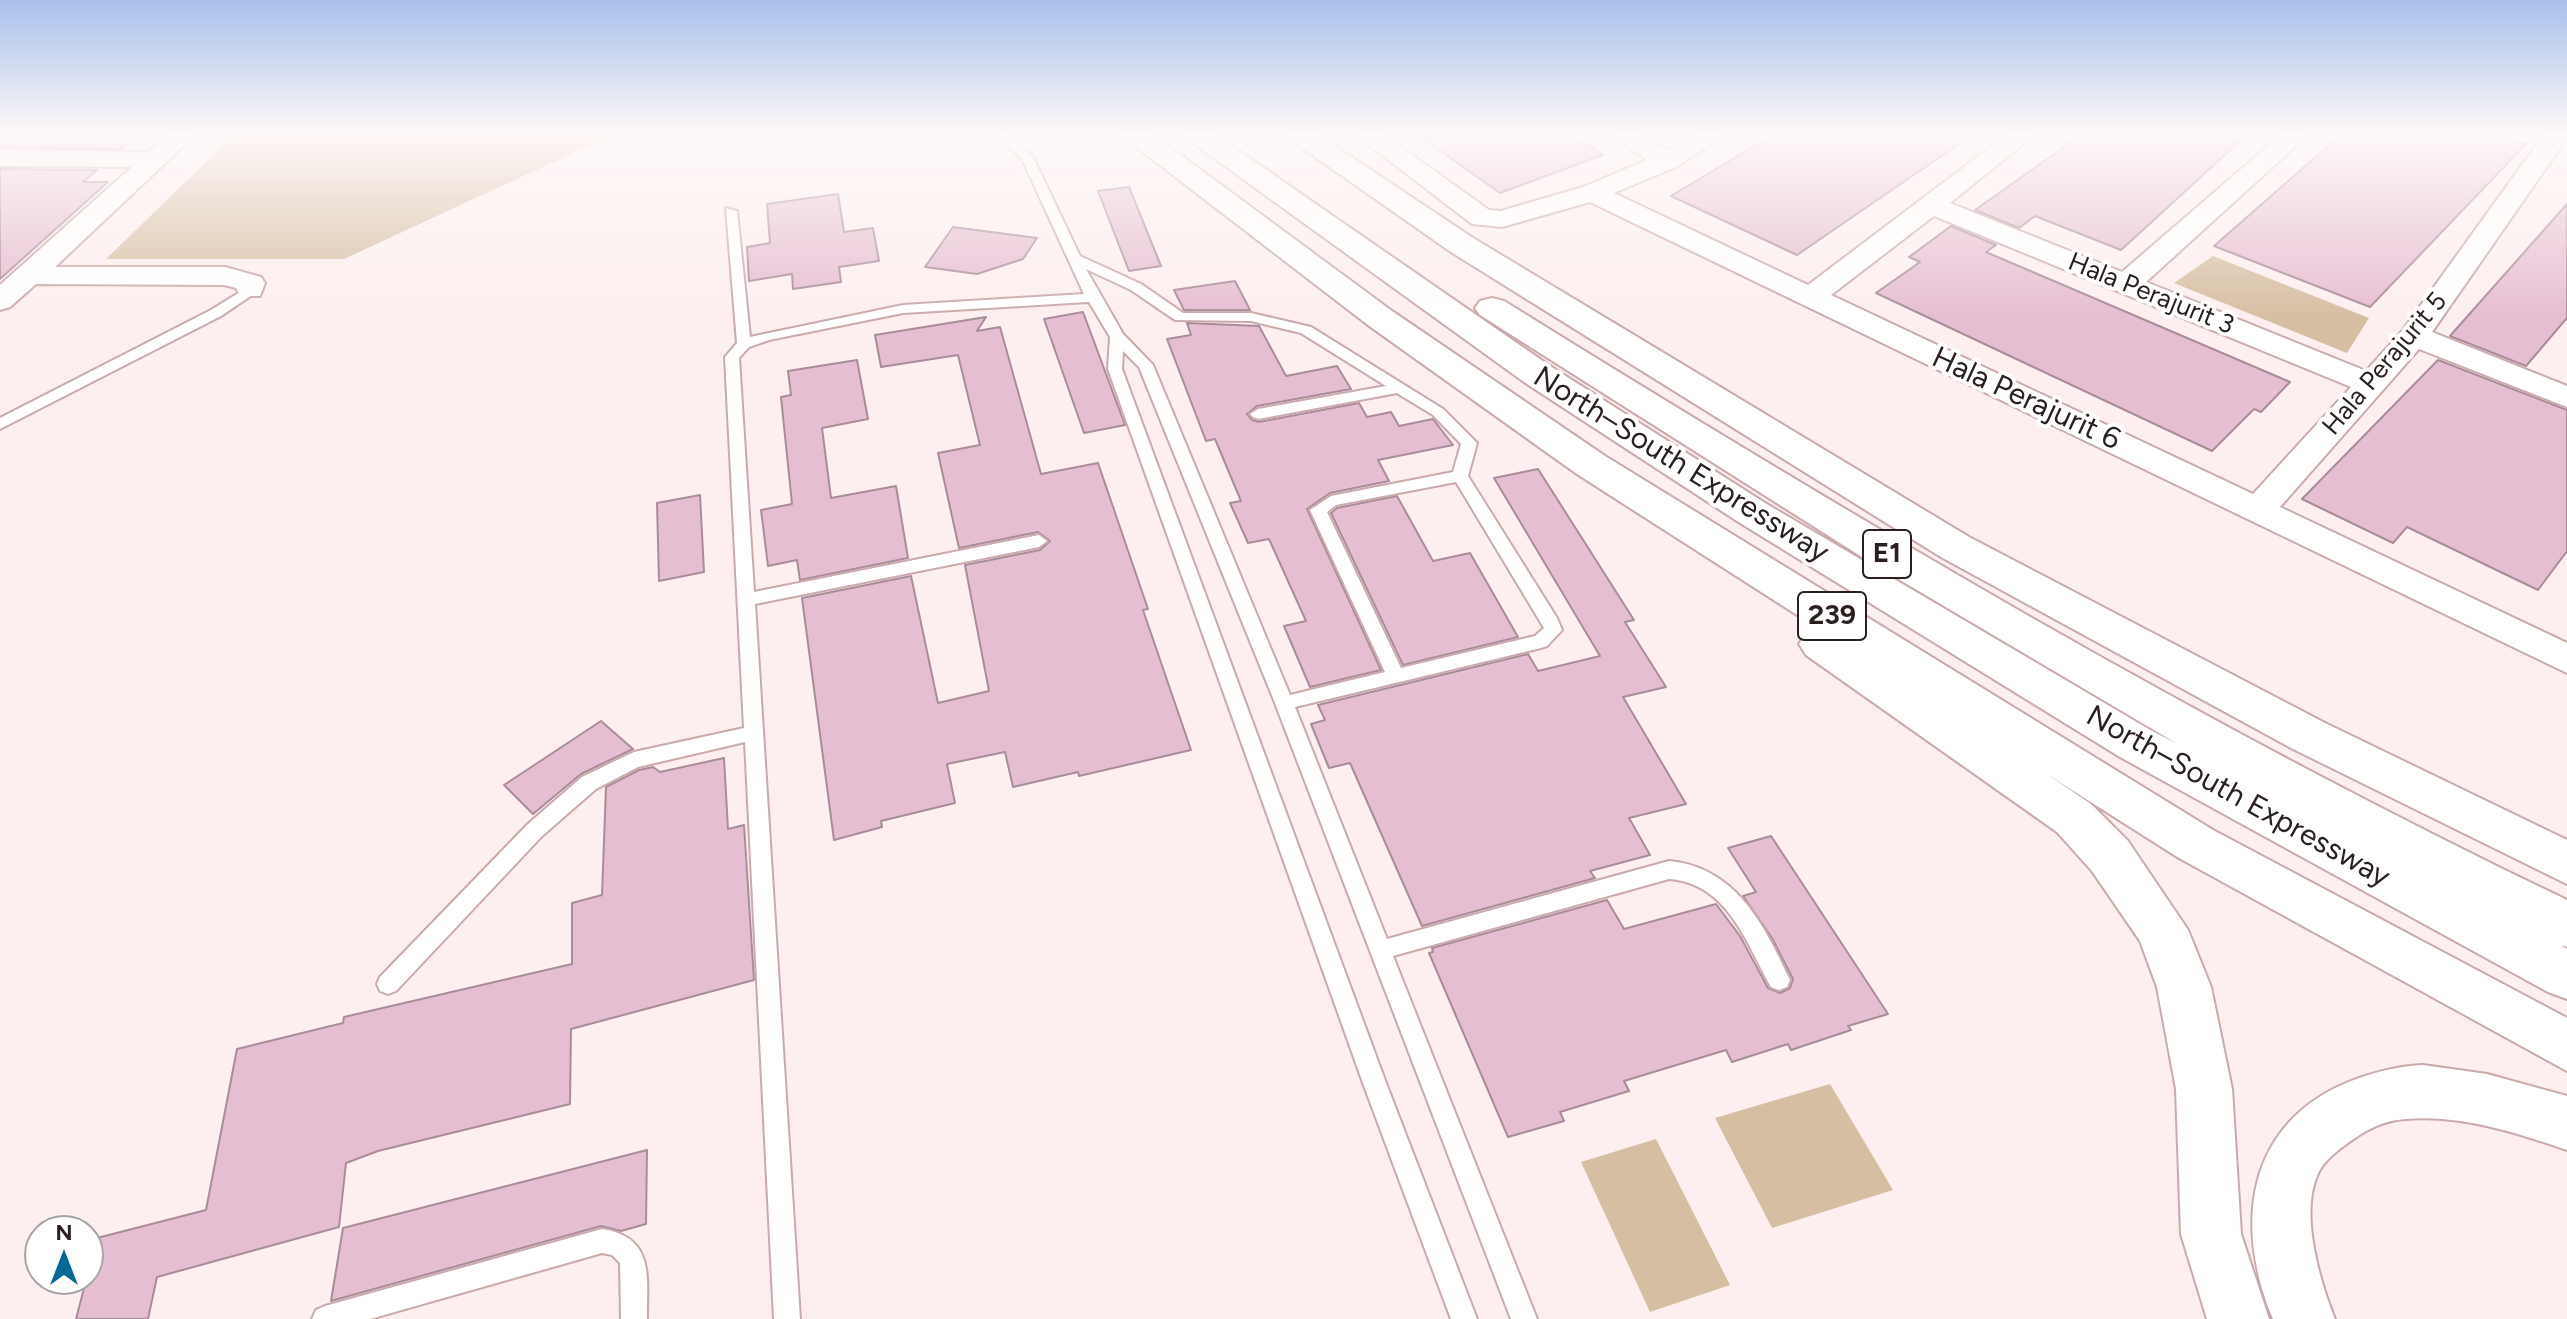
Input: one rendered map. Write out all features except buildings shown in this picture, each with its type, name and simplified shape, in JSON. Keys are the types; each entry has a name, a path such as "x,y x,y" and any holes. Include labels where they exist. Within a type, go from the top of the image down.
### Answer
{"main road":[{"name":"239","path":"1215,195 1380,318 1591,465 2196,844 2567,1046"},
{"name":"North–South Expressway","path":"1281,195 1537,374 1751,512 2136,744 2567,975"},
{"name":"North–South Expressway","path":"1322,195 1413,259 1976,609 2325,805 2567,925"},
{"path":"1387,195 1462,245 1955,547 2309,736 2567,863"},
{"path":"1591,465 1637,520 1986,754 2074,818 2110,856 2137,891 2162,930 2184,987 2204,1089 2211,1234 2238,1319"},
{"path":"2309,736 2482,799 2567,835"},
{"path":"2304,1319 2296,1303 2284,1247 2284,1200 2294,1159 2329,1121 2362,1102 2407,1092 2468,1098 2567,1123"}],"street":[{"path":"0,301 118,195"},
{"path":"1449,195 1477,215 1502,219 1587,195"},
{"name":"Hala Perajurit 6","path":"1595,195 2259,509 2567,659"},
{"path":"1810,297 1945,195"},
{"path":"2126,284 2228,195"},
{"name":"Hala Perajurit 5","path":"2259,509 2414,336 2514,195"},
{"name":"Hala Perajurit 3","path":"1931,205 2371,384"},
{"path":"28,275 225,276 251,283 250,290"},
{"path":"2414,336 2567,397"}],"lane":[{"path":"1044,195 1093,298 1117,337 1146,365 1284,703 1524,1319"},
{"path":"731,211 744,344"},
{"path":"1074,258 1136,287 1169,313 1180,317 1251,317 1306,330 1438,412 1469,443 1460,476 1553,630 1541,641 1284,703"},
{"path":"0,424 216,313 250,290"},
{"path":"787,1319 732,357 744,344 765,336 903,309 1093,298"},
{"path":"1117,337 1115,369 1235,691 1407,1174 1464,1319"},
{"path":"1258,414 1400,388"},
{"path":"1396,676 1318,510 1331,501 1460,476"},
{"path":"744,600 1039,541"},
{"path":"388,984 535,830 589,783 634,760 752,733"},
{"path":"1381,950 1669,870 1685,869 1702,873 1721,887 1779,980"},
{"path":"325,1319 602,1241 617,1241 628,1248 632,1260 634,1319"}],"shaded area":[{"path":"172,195 483,195 344,259 106,259"},
{"path":"2213,256 2369,318 2347,353 2174,283"},
{"path":"1830,1084 1893,1190 1772,1228 1715,1118"},
{"path":"1656,1139 1730,1285 1650,1312 1581,1162"}]}
